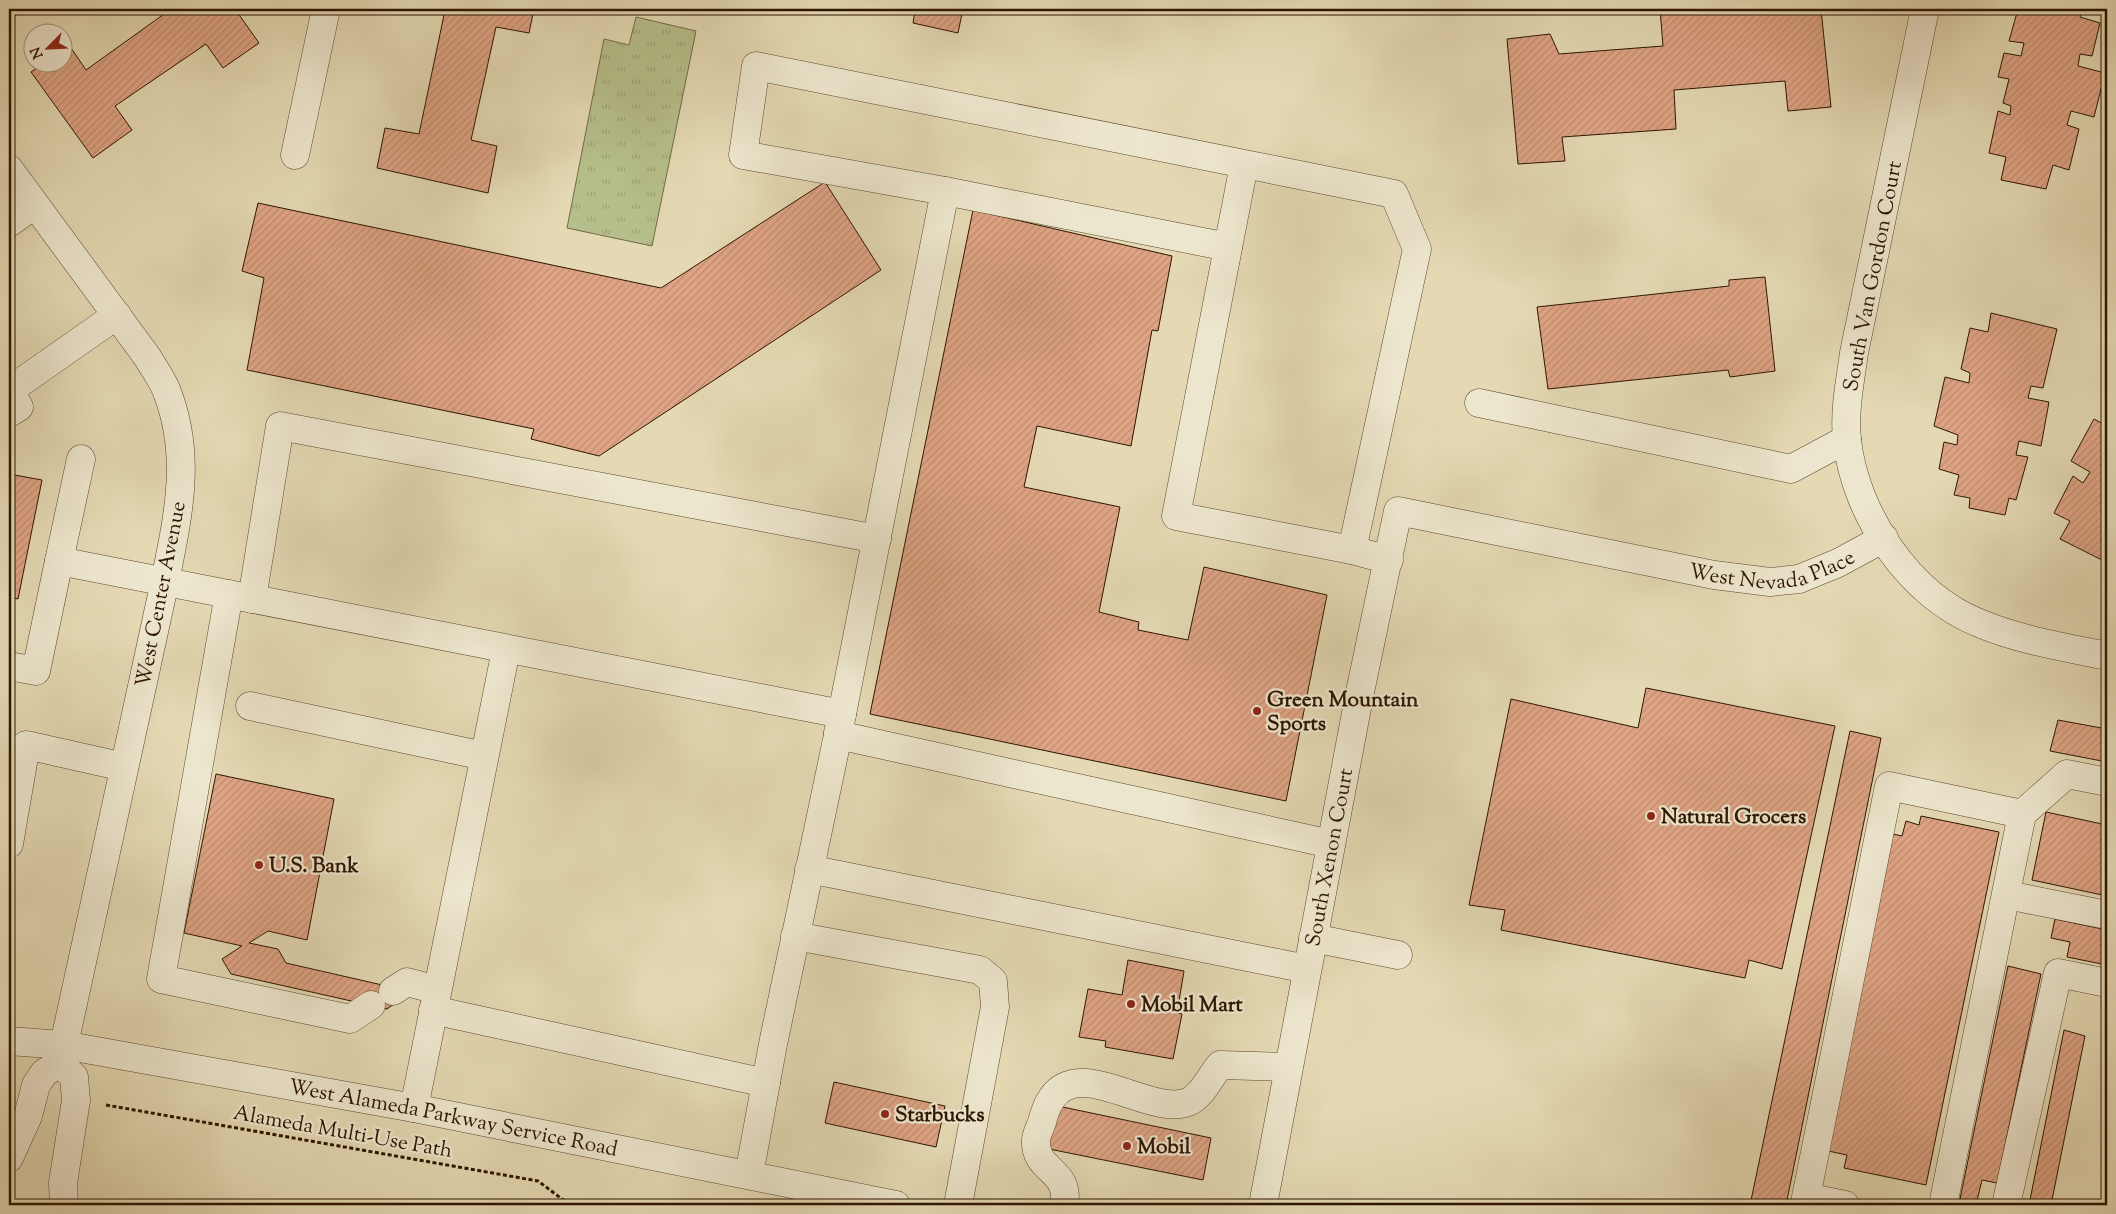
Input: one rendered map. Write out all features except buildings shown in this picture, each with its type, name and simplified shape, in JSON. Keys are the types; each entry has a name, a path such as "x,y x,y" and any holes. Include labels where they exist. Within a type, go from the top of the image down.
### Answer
{"street":[{"path":"295,155 326,9"},
{"name":"South Van Gordon Court","path":"1884,538 1863,499 1852,468 1847,439 1847,403 1854,353 1925,9"},
{"path":"1228,247 945,191 742,155 756,66 1394,194 1417,249 1352,550"},
{"path":"1244,164 1176,516 1352,550 1389,560"},
{"name":"West Center Avenue","path":"9,169 148,358 167,390 176,422 182,476 180,508 62,1054"},
{"path":"749,1174 945,191"},
{"path":"9,223 34,205"},
{"path":"9,398 117,315"},
{"path":"1479,403 1791,469 1847,439"},
{"path":"766,1082 435,1000 407,982 350,1019 161,979 241,597 280,426 877,539"},
{"path":"9,666 36,671 81,460"},
{"name":"West Nevada Place","path":"1398,511 1714,575 1770,582 1800,579 1838,563 1884,538 1905,568 1950,609 1978,623 2013,635 2107,656"},
{"name":"South Xenon Court","path":"1262,1205 1331,844 1398,511"},
{"path":"59,561 506,650 840,725 1331,844"},
{"path":"414,1108 506,650"},
{"path":"250,706 484,756"},
{"path":"9,844 26,745 124,767"},
{"path":"1943,1205 2022,814 2067,774 2107,782"},
{"path":"1845,1205 1806,1197 1889,786 2022,814"},
{"path":"809,869 1307,969"},
{"path":"2007,895 2107,915"},
{"path":"795,936 980,970 993,981 995,1007 958,1205"},
{"path":"1313,938 1398,955"},
{"path":"2006,1205 2058,973 2107,983"},
{"name":"West Alameda Parkway Service Road","path":"9,1041 62,1054 414,1108 896,1205"},
{"path":"9,1158 28,1116 36,1085 44,1073 62,1054 74,1077 76,1100 64,1183 64,1205"},
{"path":"1064,1205 1066,1192 1062,1180 1039,1157 1036,1140 1047,1107 1052,1097 1062,1088 1081,1082 1173,1105 1189,1102 1203,1090 1220,1066 1288,1067"}],"path":[{"name":"Alameda Multi-Use Path","path":"102,1105 538,1180 570,1205"}],"green space":[{"path":"636,17 696,31 652,246 567,228 604,39 629,45"}],"place":[{"name":"Green Mountain Sports","path":"1257,711"},
{"name":"Natural Grocers","path":"1651,816"},
{"name":"U.S. Bank","path":"259,865"},
{"name":"Mobil Mart","path":"1131,1004"},
{"name":"Starbucks","path":"885,1114"},
{"name":"Mobil","path":"1127,1146"}]}
